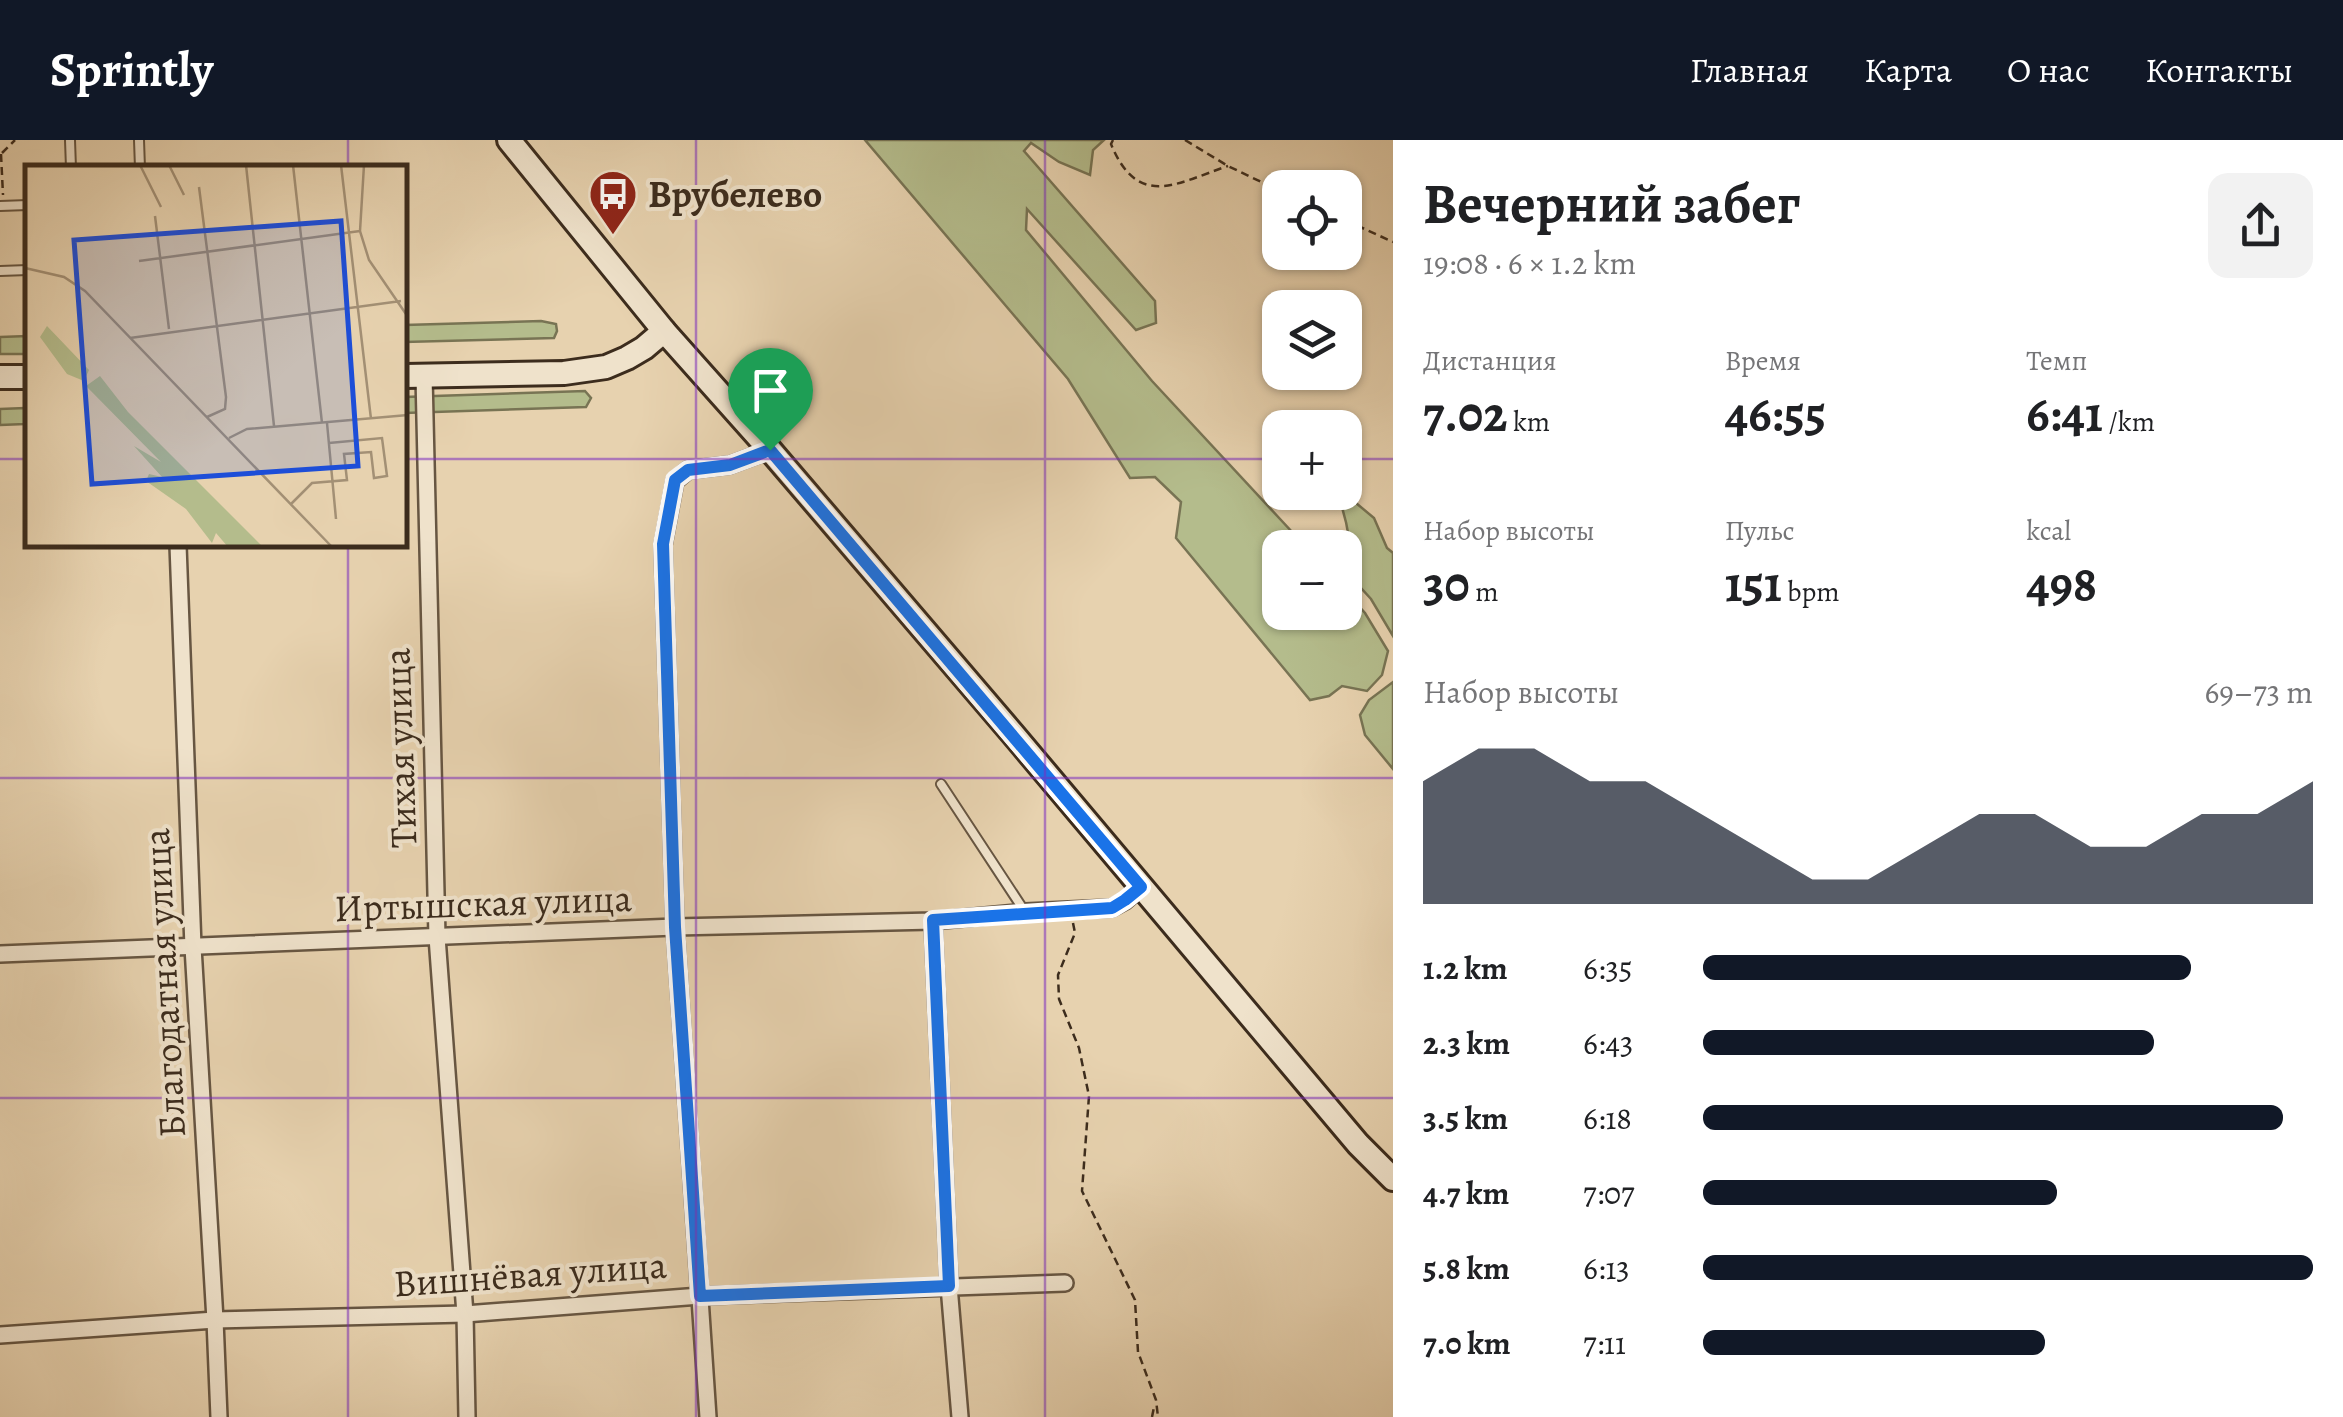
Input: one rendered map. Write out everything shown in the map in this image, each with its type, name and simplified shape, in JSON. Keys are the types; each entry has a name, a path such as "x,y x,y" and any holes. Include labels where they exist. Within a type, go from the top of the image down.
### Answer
{"street":[{"path":"509,140 664,331 770,450 1358,1144 1393,1179"},
{"path":"414,376 564,372 606,367 644,348 664,331"},
{"name":"Тихая улица","path":"414,376 437,937 464,1314 467,1417"},
{"path":"708,1417 675,927 663,544 675,480 688,470 730,465 770,450"},
{"name":"Благодатная улица","path":"178,548 192,947 216,1320 218,1417"},
{"name":"Иртышская улица","path":"0,954 933,920 1112,908 1141,887"},
{"path":"933,920 949,1286 960,1417"},
{"name":"Вишнёвая улица","path":"0,1335 216,1320 464,1314 700,1296 1065,1283"}],"lane":[{"path":"70,140 71,165"},
{"path":"139,140 140,165"},
{"path":"0,271 25,270"},
{"path":"941,784 1025,912"}],"path":[{"path":"2,206 0,154 14,140"},
{"path":"1113,140 1118,162 1130,177 1148,186 1180,182 1228,166"},
{"path":"1185,140 1262,182"},
{"path":"1362,228 1393,242"},
{"path":"1071,910 1075,933 1058,975 1059,999 1078,1048 1089,1096 1082,1191 1135,1300 1138,1352 1156,1400 1158,1417"},
{"path":"1152,1417 1156,1400"}],"green space":[{"path":"865,140 1104,140 1093,150 1090,175 1059,162 1031,143 1024,151 1155,301 1156,323 1136,330 1027,209 1026,230 1152,381 1262,500 1262,510 1272,510 1290,530 1262,530 1262,630 1362,630 1362,610 1388,651 1382,675 1367,691 1342,686 1329,696 1310,700 1176,538 1181,502 1155,477 1130,478 1068,379"},
{"path":"541,321 556,324 557,331 554,338 408,342 408,325"},
{"path":"25,336 25,354 0,354 0,337"},
{"path":"585,391 591,398 586,407 408,413 408,397"},
{"path":"25,408 25,424 0,425 0,409"},
{"path":"1362,508 1374,518 1393,553 1393,636 1362,589 1362,530 1347,530 1343,510"},
{"path":"1393,682 1393,769 1365,735 1360,715 1369,700"}],"place":[{"name":"Врубелево","path":"613,236"}],"route":[{"path":"770,450 1141,887 1112,908 933,920 949,1286 700,1296 675,927 663,544 675,480 688,470 730,465 770,450"}]}
